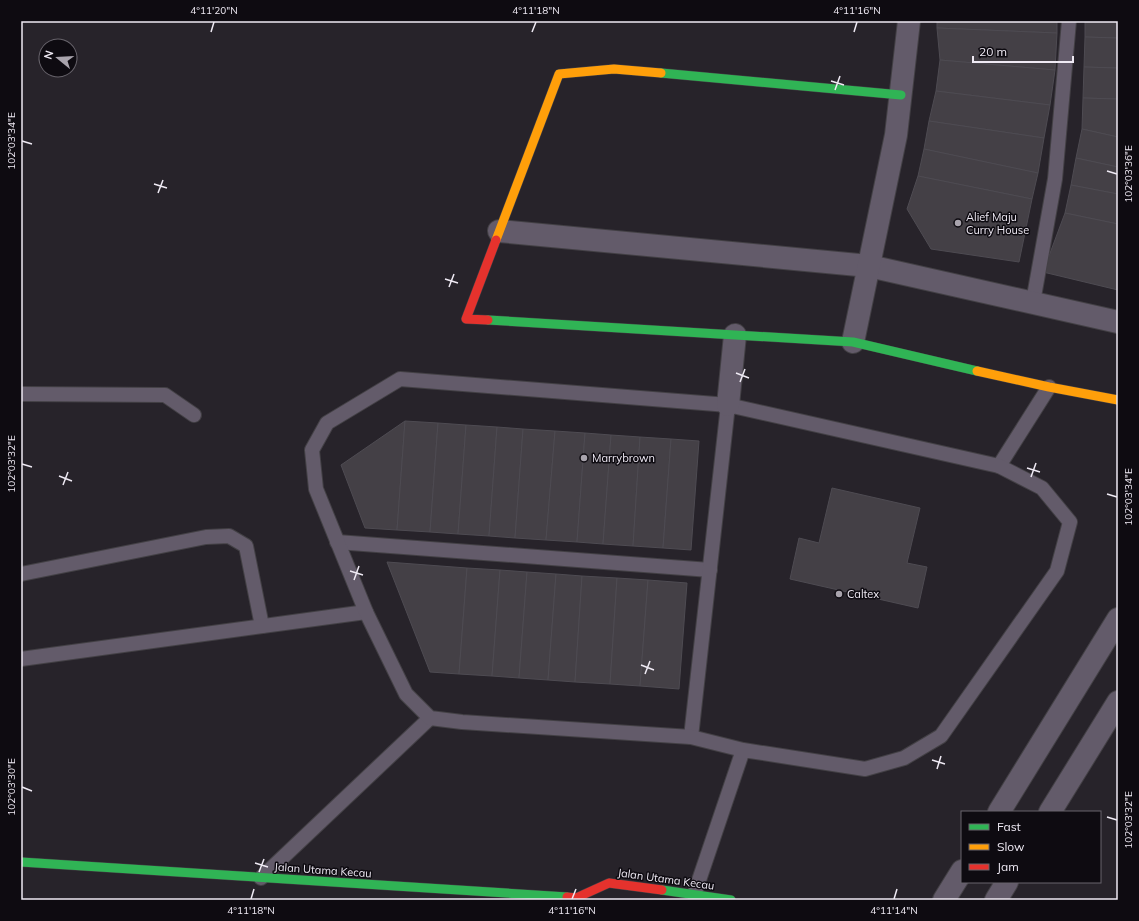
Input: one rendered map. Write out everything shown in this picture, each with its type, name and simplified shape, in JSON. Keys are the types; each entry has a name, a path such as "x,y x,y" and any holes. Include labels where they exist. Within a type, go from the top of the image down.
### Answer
{"street":[{"path":"853,342 896,135 909,21"},
{"path":"901,95 614,69 559,74 466,319 853,342 1049,387 1118,400"},
{"path":"499,231 869,266 1118,322"},
{"path":"728,405 735,335"},
{"path":"1000,811 1118,618"},
{"path":"1051,811 1118,702"},
{"name":"Jalan Utama Kecau","path":"21,862 577,899 609,883 731,900"},
{"path":"944,900 961,873"},
{"path":"996,900 1006,883"}],"lane":[{"path":"1033,302 1055,179 1069,21"},
{"path":"400,379 728,405 999,466 1042,488 1070,522 1057,571 941,736 904,758 865,769 743,750 691,737 462,722 430,718 406,694 366,612 316,489 312,450 327,423 400,379"},
{"path":"999,466 1049,387"},
{"path":"21,394 165,395 194,415"},
{"path":"691,737 728,405"},
{"path":"21,574 206,537 229,536 246,546 262,626"},
{"path":"337,542 710,570"},
{"path":"21,659 366,612"},
{"path":"261,878 430,718"},
{"path":"694,895 743,750"}],"building":[{"path":"937,21 1057,21 1057,33 937,28"},
{"path":"1085,21 1118,21 1118,38 1085,37"},
{"path":"937,28 1057,33 1055,70 940,60"},
{"path":"1085,37 1118,38 1118,68 1084,67"},
{"path":"940,60 1055,70 1050,105 936,91"},
{"path":"1084,67 1118,68 1118,99 1083,98"},
{"path":"936,91 1050,105 1044,138 929,121"},
{"path":"1083,98 1118,99 1118,137 1082,129"},
{"path":"929,121 1044,138 1038,173 924,149"},
{"path":"1082,129 1118,137 1118,167 1076,158"},
{"path":"924,149 1038,173 1032,199 918,176"},
{"path":"1076,158 1118,167 1118,194 1071,185"},
{"path":"918,176 1032,199 1019,262 931,249 907,209"},
{"path":"1071,185 1118,194 1118,224 1065,213"},
{"path":"1065,213 1118,224 1118,290 1043,272"},
{"path":"405,421 397,530 365,528 341,465"},
{"path":"405,421 438,423 430,532 397,530"},
{"path":"438,423 466,425 458,534 430,532"},
{"path":"466,425 497,427 489,536 458,534"},
{"path":"497,427 523,429 515,538 489,536"},
{"path":"523,429 555,431 546,540 515,538"},
{"path":"555,431 585,433 577,542 546,540"},
{"path":"585,433 611,435 603,544 577,542"},
{"path":"611,435 640,437 633,546 603,544"},
{"path":"640,437 671,439 663,548 633,546"},
{"path":"671,439 699,441 691,550 663,548"},
{"path":"832,488 920,508 907,563 927,567 918,608 790,579 799,538 819,543"},
{"path":"387,562 467,568 459,674 430,672"},
{"path":"467,568 500,570 492,676 459,674"},
{"path":"500,570 527,572 519,678 492,676"},
{"path":"527,572 556,574 548,680 519,678"},
{"path":"556,574 582,576 575,682 548,680"},
{"path":"582,576 617,578 610,684 575,682"},
{"path":"617,578 648,580 640,686 610,684"},
{"path":"648,580 687,583 679,689 640,686"}],"traffic: fast":[{"path":"661,73 901,95"},
{"path":"488,320 853,342 977,371"},
{"path":"21,862 567,897"},
{"path":"662,890 731,900"}],"traffic: slow":[{"path":"496,240 559,74 614,69 661,73"},
{"path":"977,371 1118,400"}],"traffic: jam":[{"path":"488,320 466,319 496,240"},
{"path":"567,897 576,898 609,883 662,890"}],"place":[{"name":"Alief Maju Curry House","path":"958,223"},
{"name":"Marrybrown","path":"584,458"},
{"name":"Caltex","path":"839,594"}]}
